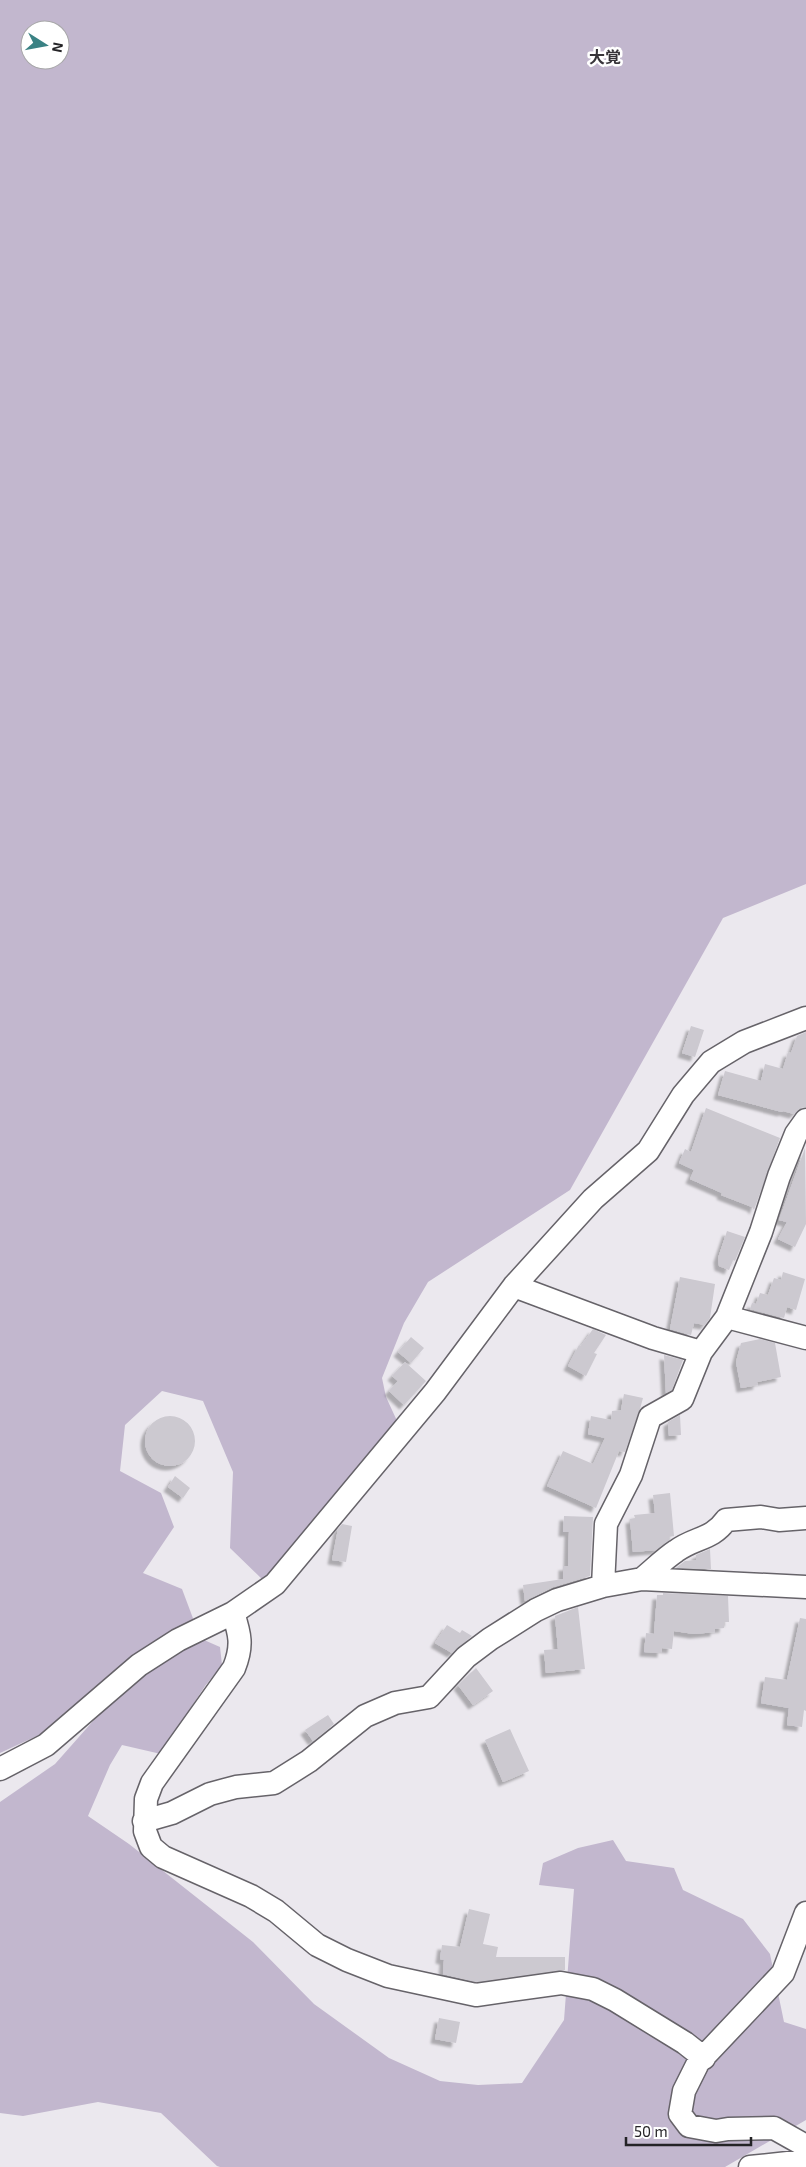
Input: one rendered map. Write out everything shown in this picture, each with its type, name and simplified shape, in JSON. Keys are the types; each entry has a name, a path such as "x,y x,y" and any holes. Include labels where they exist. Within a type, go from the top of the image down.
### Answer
{"street":[{"path":"0,1769 46,1745 139,1665 178,1640 233,1613 275,1584 435,1392 514,1286 593,1200 648,1151 683,1095 711,1062 744,1042 806,1018"},
{"path":"603,1586 606,1524 631,1475 650,1417 682,1400 701,1352 727,1317 761,1232 779,1176 796,1134 806,1120"},
{"path":"514,1286 653,1338 701,1352"},
{"path":"727,1317 806,1338"},
{"path":"642,1579 676,1550 696,1539 718,1531 726,1520 761,1517 778,1520 806,1518"},
{"path":"144,1821 172,1813 210,1794 236,1787 274,1783 309,1761 365,1716 395,1703 429,1697 466,1657 490,1639 536,1610 557,1600 603,1586 642,1579 806,1587"},
{"path":"233,1613 241,1637 239,1656 234,1668 152,1783 146,1799 145,1831 151,1847 163,1857 251,1896 276,1911 318,1945 347,1960 388,1976 476,1995 562,1983 593,1989 616,2000 704,2058"},
{"path":"806,1913 783,1973 698,2063 684,2091 680,2114 689,2126 716,2131 774,2128 806,2146"},
{"path":"750,2167 806,2160"}],"shaded area":[{"path":"0,0 806,0 806,884 723,918 570,1190 428,1282 404,1323 382,1378 386,1397 398,1423 264,1581 230,1548 233,1472 203,1401 162,1391 125,1425 120,1471 161,1493 174,1527 143,1573 182,1589 194,1621 116,1672 41,1734 0,1753"},
{"path":"204,1640 220,1647 222,1665 205,1686 161,1754 122,1745 110,1765 88,1816 129,1844 253,1942 314,2004 389,2058 440,2081 478,2085 522,2083 564,2020 574,1889 539,1885 543,1863 578,1848 613,1840 626,1861 674,1868 683,1890 743,1919 770,1954 784,2022 806,2029 806,2120 725,2167 220,2167 161,2113 98,2102 23,2116 0,2113 0,1802 55,1764 109,1703 172,1653"}],"building":[{"path":"691,1026 704,1030 695,1057 682,1053"},
{"path":"806,1032 806,1107 800,1108 794,1114 718,1095 725,1071 761,1081 765,1064 783,1069 788,1052 791,1053 797,1036"},
{"path":"706,1108 780,1138 754,1210 752,1207 721,1195 722,1193 690,1179 694,1170 679,1163 685,1149 691,1152"},
{"path":"805,1148 806,1224 795,1247 778,1239 787,1222 779,1220"},
{"path":"727,1231 745,1237 729,1270 719,1266 718,1258"},
{"path":"783,1272 805,1279 796,1310 787,1307 784,1318 750,1309 752,1303 756,1304 760,1293 768,1295 774,1278 781,1280"},
{"path":"680,1277 715,1284 710,1318 705,1325 694,1323 691,1335 670,1329"},
{"path":"593,1329 606,1335 594,1353 597,1354 586,1376 568,1366 579,1345 581,1346"},
{"path":"411,1337 424,1348 411,1363 398,1352"},
{"path":"760,1339 775,1343 781,1377 757,1382 758,1385 741,1388 736,1362 741,1343"},
{"path":"664,1355 683,1360 672,1390 666,1393"},
{"path":"405,1362 426,1381 404,1405 389,1391 398,1381 392,1376"},
{"path":"624,1394 643,1398 625,1452 619,1451 596,1508 547,1486 563,1451 593,1464 605,1438 588,1434 591,1416 611,1420 612,1411 621,1410"},
{"path":"680,1415 681,1435 669,1436 668,1422"},
{"path":"165,1416 175,1416 188,1423 195,1436 195,1446 188,1459 175,1466 165,1466 156,1462 149,1455 145,1446 145,1436 149,1427 156,1420"},
{"path":"175,1476 190,1488 183,1498 168,1487"},
{"path":"670,1493 674,1536 669,1537 669,1540 656,1550 633,1552 630,1519 635,1518 634,1515 655,1513 653,1495"},
{"path":"564,1516 593,1517 590,1576 553,1587 525,1601 523,1585 563,1579 563,1566 568,1566 569,1532 563,1532"},
{"path":"342,1524 352,1526 346,1562 332,1560 338,1529"},
{"path":"710,1549 711,1569 676,1568 685,1561 696,1560 696,1555"},
{"path":"663,1593 728,1596 729,1622 724,1622 724,1628 715,1629 715,1632 694,1634 674,1631 672,1649 662,1648 662,1653 644,1652 646,1633 654,1634 657,1595 663,1595"},
{"path":"578,1607 585,1669 546,1673 544,1650 558,1649 555,1616"},
{"path":"800,1618 806,1619 806,1711 804,1710 802,1727 787,1725 789,1708 761,1703 765,1677 787,1680"},
{"path":"447,1625 460,1633 462,1630 472,1636 452,1653 435,1643"},
{"path":"476,1668 493,1691 473,1705 458,1685"},
{"path":"328,1715 334,1724 313,1741 305,1730"},
{"path":"510,1729 529,1771 503,1782 485,1740"},
{"path":"469,1909 490,1914 483,1944 498,1947 496,1957 565,1957 565,1970 476,1982 443,1974 444,1960 440,1959 442,1945 460,1947"},
{"path":"439,2018 460,2022 456,2043 435,2039"}],"district":[{"name":"大覚","path":"605,56"}]}
